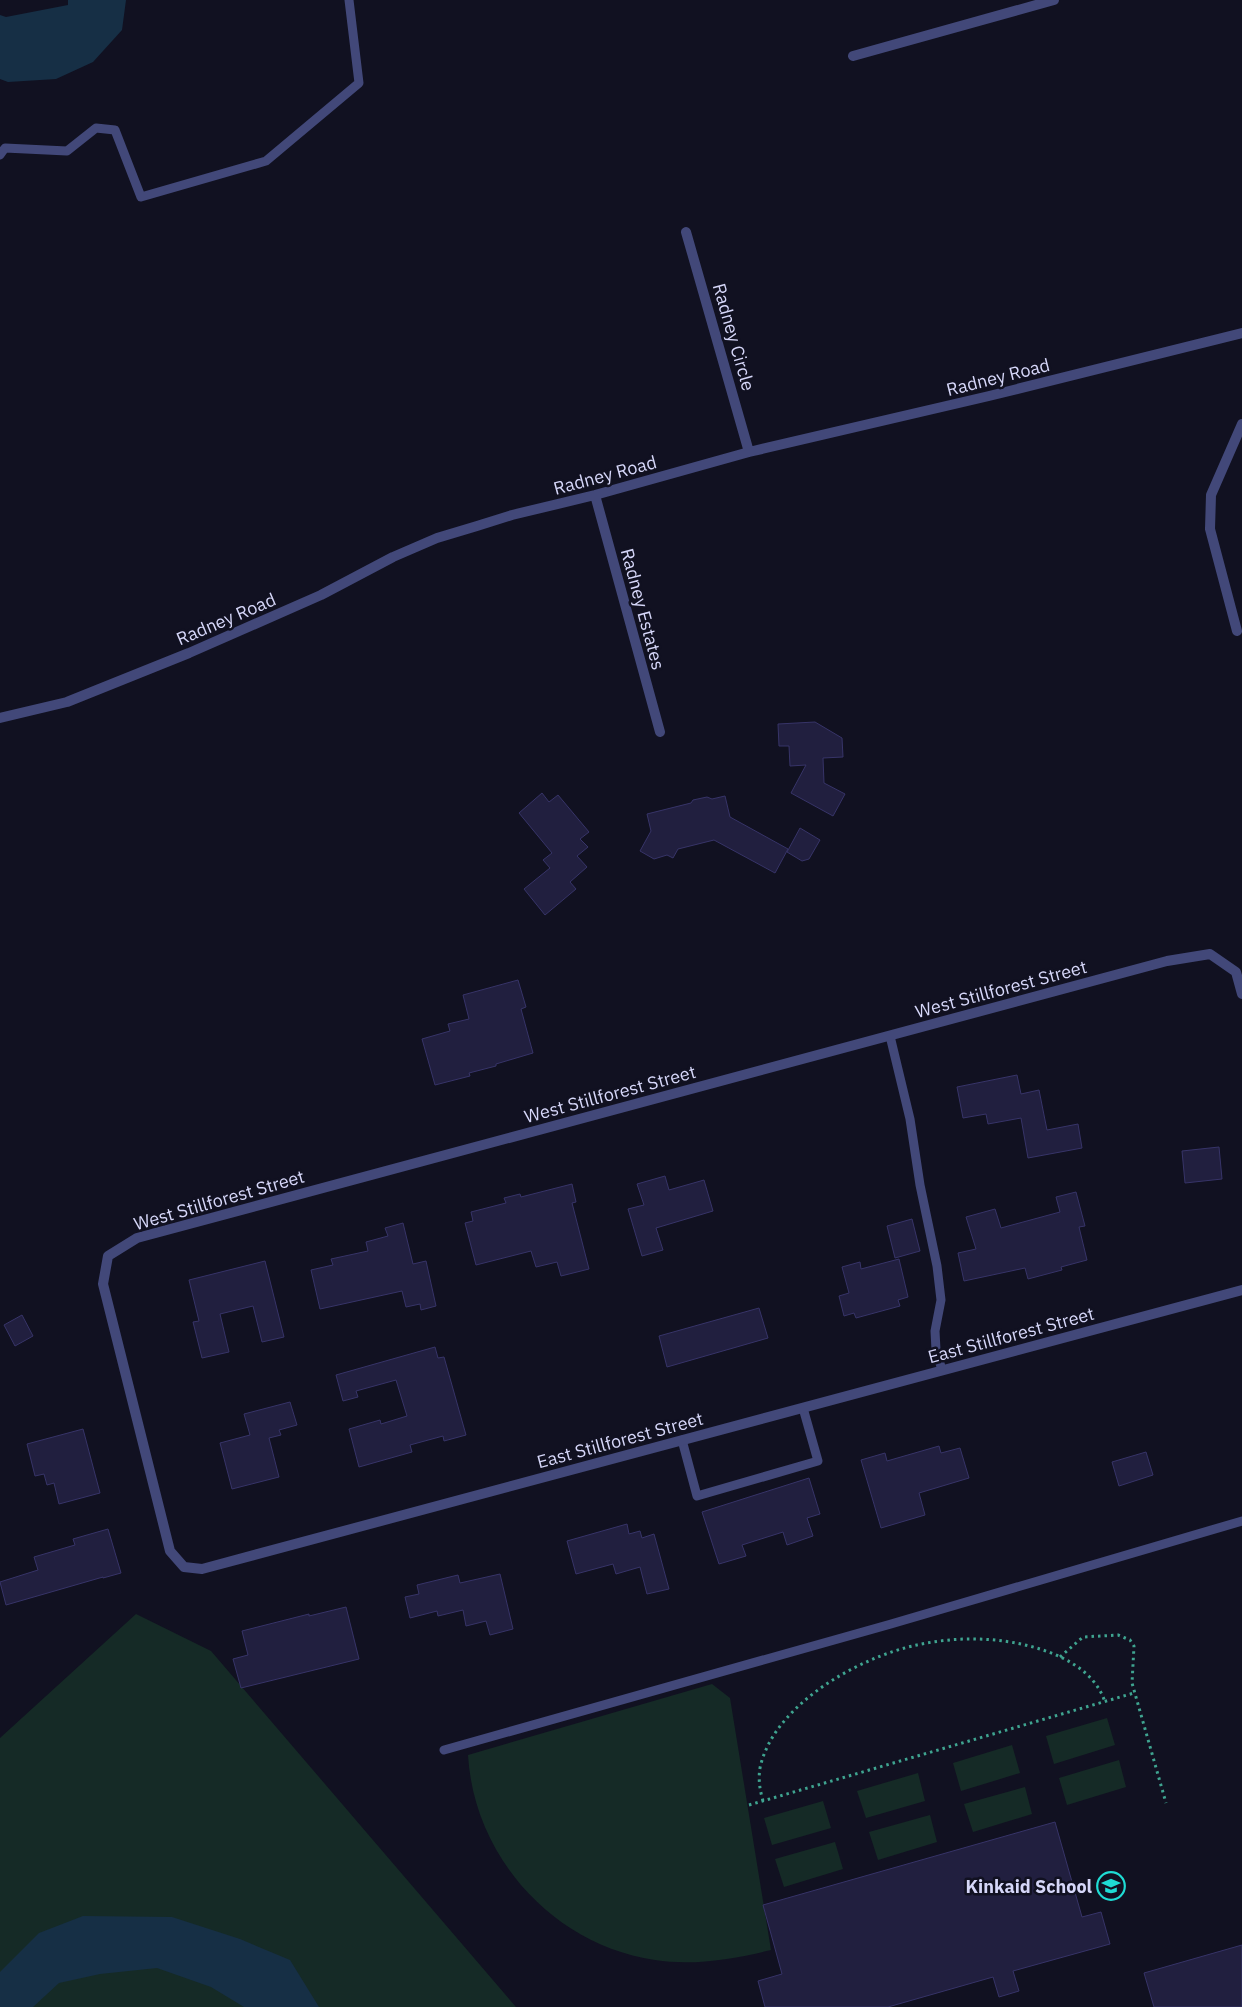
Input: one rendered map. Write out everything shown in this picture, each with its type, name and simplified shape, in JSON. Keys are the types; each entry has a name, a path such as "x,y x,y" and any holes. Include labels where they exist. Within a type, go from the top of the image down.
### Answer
{"street":[{"path":"852,56 1054,0"},
{"name":"Radney Circle","path":"686,232 750,452"},
{"name":"Radney Road","path":"0,718 67,702 189,653 322,595 393,556 437,538 512,515 595,495 750,452 989,396 1242,333"},
{"path":"1237,631 1210,529 1211,495 1242,424"},
{"name":"Radney Estates","path":"595,495 660,732"},
{"name":"West Stillforest Street","path":"130,1393 103,1284 108,1256 137,1238 1167,961 1210,954 1236,972 1242,994"},
{"name":"East Stillforest Street","path":"130,1393 170,1551 184,1567 202,1569 1242,1290"}],"lane":[{"path":"0,155 5,148 67,151 96,128 114,130 141,197 266,161 359,84 349,0"},
{"path":"890,1036 910,1119 920,1185 937,1266 941,1300 935,1331 936,1350 942,1370"},
{"path":"682,1440 698,1496 818,1461 803,1408"},
{"path":"444,1750 891,1624 1242,1521"}],"path":[{"path":"1060,1657 1083,1636 1118,1635 1130,1640 1134,1646 1132,1683 1134,1693 1166,1803"},
{"path":"763,1802 759,1784 760,1767 765,1753 779,1728 795,1710 840,1675 868,1661 916,1645 967,1639 1021,1643 1060,1657 1078,1666 1092,1678 1105,1702"},
{"path":"749,1805 1134,1693"}],"green space":[{"path":"136,1614 211,1651 516,2007 0,2007 0,1738"},
{"path":"712,1684 730,1698 771,1950 728,1959 699,1962 655,1960 618,1951 584,1936 553,1915 526,1890 503,1861 485,1828 474,1792 468,1755"},
{"path":"1107,1718 1115,1745 1054,1764 1046,1736"},
{"path":"1012,1745 1020,1773 961,1791 953,1763"},
{"path":"1119,1760 1126,1787 1067,1805 1059,1778"},
{"path":"918,1773 925,1801 866,1818 857,1791"},
{"path":"1025,1787 1032,1814 973,1832 964,1804"},
{"path":"823,1801 831,1828 772,1845 764,1818"},
{"path":"930,1815 937,1842 878,1860 869,1832"},
{"path":"835,1842 843,1869 784,1887 775,1859"}],"water":[{"path":"68,0 126,0 122,30 93,62 56,79 8,82 0,79 0,15 6,17 68,5"},
{"path":"83,1916 172,1917 240,1939 290,1960 319,2007 244,2007 211,1987 157,1968 100,1974 59,1983 33,2007 0,2007 0,1972 39,1933"}],"building":[{"path":"815,722 842,738 843,757 823,758 824,783 845,794 833,816 791,793 806,765 790,766 789,746 779,746 778,724"},
{"path":"542,793 549,802 558,795 589,832 580,839 588,847 577,856 587,867 570,882 576,889 545,915 524,889 550,868 543,860 552,853 519,813"},
{"path":"725,796 730,817 788,849 775,873 714,840 678,849 673,858 667,855 654,859 640,851 651,831 647,814 691,803 693,800"},
{"path":"800,828 820,840 809,859 802,861 787,852"},
{"path":"518,980 526,1007 521,1009 533,1053 469,1073 470,1076 435,1085 422,1039 450,1031 448,1024 469,1019 463,995"},
{"path":"1017,1075 1021,1094 1039,1090 1047,1130 1078,1124 1082,1148 1028,1158 1021,1118 988,1124 986,1114 963,1118 957,1087"},
{"path":"1219,1147 1222,1179 1185,1183 1182,1151"},
{"path":"665,1176 669,1190 704,1180 713,1211 656,1228 663,1250 642,1256 628,1209 644,1205 637,1184"},
{"path":"572,1184 576,1202 572,1203 589,1269 561,1276 557,1262 536,1267 531,1251 476,1265 465,1223 473,1221 471,1212 506,1203 504,1198 520,1194 521,1197"},
{"path":"1076,1192 1085,1226 1079,1227 1087,1260 1061,1267 1062,1270 1028,1279 1025,1268 964,1281 958,1253 976,1249 966,1217 995,1209 1001,1228 1060,1212 1056,1197"},
{"path":"912,1219 920,1251 895,1258 887,1226"},
{"path":"403,1223 413,1264 426,1261 436,1306 421,1310 420,1304 406,1307 402,1291 320,1309 311,1270 333,1265 331,1259 368,1251 366,1242 388,1236 385,1228"},
{"path":"899,1259 908,1297 898,1300 900,1306 856,1318 854,1313 844,1316 839,1296 849,1293 842,1267 860,1262 861,1269"},
{"path":"265,1261 284,1337 262,1342 253,1306 220,1314 229,1352 202,1358 193,1322 199,1321 189,1280"},
{"path":"759,1308 768,1338 667,1367 659,1336"},
{"path":"22,1315 33,1336 15,1346 4,1325"},
{"path":"435,1347 438,1358 444,1357 466,1435 444,1441 443,1436 410,1445 412,1452 359,1467 349,1429 380,1420 381,1424 407,1416 396,1380 356,1391 358,1397 343,1401 336,1375"},
{"path":"290,1402 297,1425 279,1430 281,1435 269,1438 279,1477 232,1489 220,1443 250,1435 244,1414"},
{"path":"83,1429 100,1493 59,1504 54,1483 47,1485 44,1474 35,1476 27,1444"},
{"path":"939,1446 941,1453 960,1448 969,1478 919,1493 925,1515 881,1528 861,1460 885,1453 887,1461"},
{"path":"1146,1452 1153,1475 1119,1486 1112,1462"},
{"path":"809,1478 820,1514 807,1518 813,1536 787,1545 783,1532 742,1545 746,1556 719,1564 702,1512"},
{"path":"627,1524 629,1534 640,1531 642,1538 654,1534 669,1589 647,1594 640,1567 616,1574 613,1564 576,1574 567,1541"},
{"path":"108,1529 121,1573 6,1605 0,1582 38,1570 34,1557 75,1545 73,1539"},
{"path":"500,1574 513,1629 490,1635 486,1621 466,1626 463,1610 438,1616 437,1611 410,1618 405,1597 419,1594 417,1585 458,1575 460,1583"},
{"path":"346,1607 359,1659 241,1688 233,1659 248,1655 242,1631"},
{"path":"1055,1822 1082,1917 1101,1912 1110,1944 1013,1971 1019,1991 999,1997 993,1977 888,2007 765,2007 758,1981 782,1974 763,1905"},
{"path":"1242,1945 1242,2007 1154,2007 1144,1973"}],"place":[{"name":"Kinkaid School","path":"1111,1886"}]}
